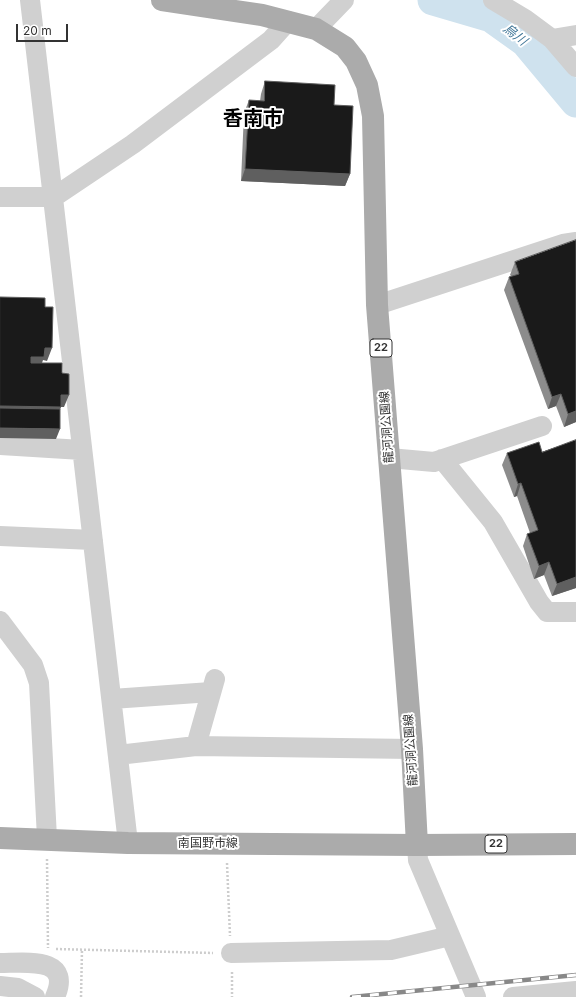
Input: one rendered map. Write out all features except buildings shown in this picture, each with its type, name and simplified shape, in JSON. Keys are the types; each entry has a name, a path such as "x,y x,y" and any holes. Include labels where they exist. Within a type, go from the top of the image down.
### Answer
{"main road":[{"name":"龍河洞公園線","path":"162,0 231,10 288,21 316,29 345,47 356,61 366,85 373,116 377,305 412,749 417,845"},
{"name":"南国野市線","path":"0,838 47,838 128,842 417,845"},
{"name":"22","path":"417,845 576,844"}],"street":[{"path":"30,0 128,842"},
{"path":"493,0 525,19 552,39 576,67"},
{"path":"316,29 338,7"},
{"path":"0,197 54,197 133,144 271,40 288,21"},
{"path":"552,39 576,35"},
{"path":"377,305 563,244 576,242"},
{"path":"389,458 434,462 542,426"},
{"path":"0,445 82,450"},
{"path":"442,460 492,522 539,602 547,612 576,612"},
{"path":"0,536 93,540"},
{"path":"0,621 33,665 39,683 47,838"},
{"path":"112,699 213,685 196,746"},
{"path":"118,755 196,746 412,749"},
{"path":"417,845 418,860 476,997"},
{"path":"231,953 391,950 450,936"},
{"path":"0,963 37,963 52,967 58,976 59,988 55,997"},
{"path":"0,986 18,988 35,997"},
{"path":"513,997 576,991"}],"path":[{"path":"47,838 48,949 231,953"},
{"path":"226,843 232,997"},
{"path":"81,997 82,950"}],"waterway":[{"name":"烏川","path":"433,0 491,17 526,42 576,102"}],"railway":[{"path":"352,997 576,975"}],"district":[{"name":"香南市","path":"253,119"}]}
